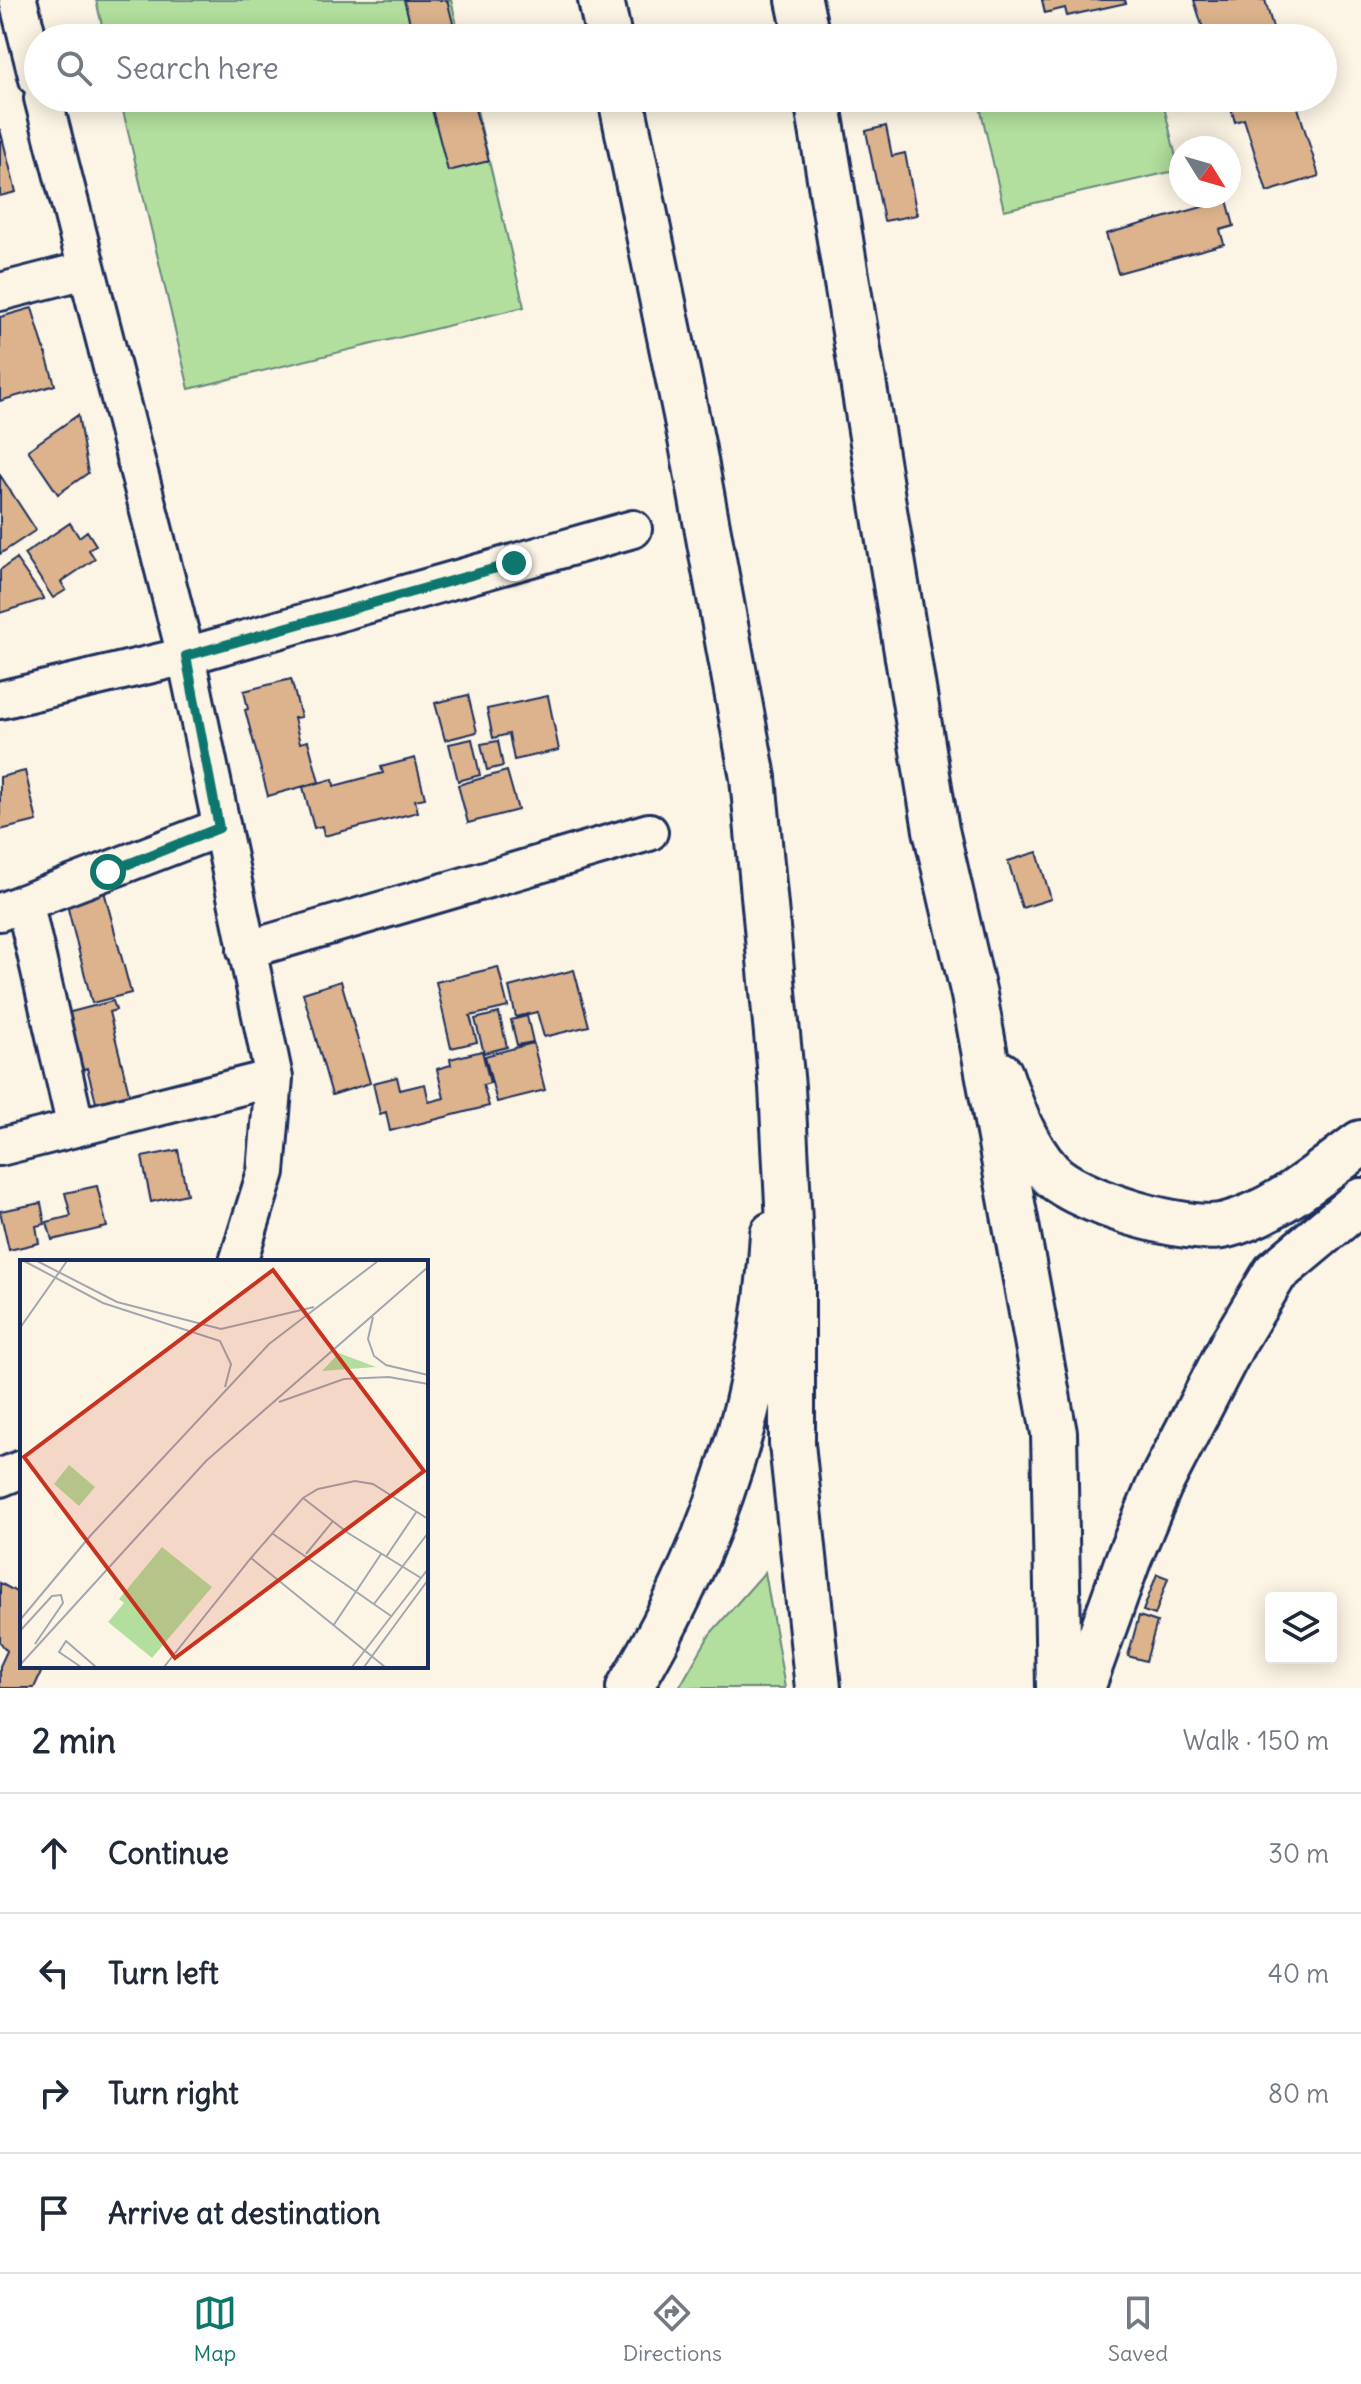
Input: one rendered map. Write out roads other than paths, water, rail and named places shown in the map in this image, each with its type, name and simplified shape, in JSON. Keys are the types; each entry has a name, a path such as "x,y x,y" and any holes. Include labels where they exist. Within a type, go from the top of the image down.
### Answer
{"main road":[{"path":"601,0 606,24"},
{"path":"799,0 804,24"},
{"path":"624,112 692,444 753,778 782,1087 792,1282 792,1444 818,1688"},
{"path":"819,112 936,830 974,995 1054,1433 1059,1688"},
{"path":"974,995 1017,1124 1050,1174 1090,1197 1119,1209 1178,1224 1225,1226 1286,1198 1361,1143"},
{"path":"629,1688 659,1639 719,1504 750,1406 769,1304 782,1087"},
{"path":"1082,1688 1128,1560 1159,1486 1233,1343 1275,1273 1361,1201"}],"street":[{"path":"18,0 24,24"},
{"path":"46,112 186,656 219,828 274,1078 266,1172 239,1260"},
{"path":"0,292 86,270"},
{"path":"0,700 186,656 633,529"},
{"path":"76,1128 12,908 219,828"},
{"path":"246,950 649,832"},
{"path":"0,1147 274,1078"},
{"path":"0,1478 20,1470"}]}
